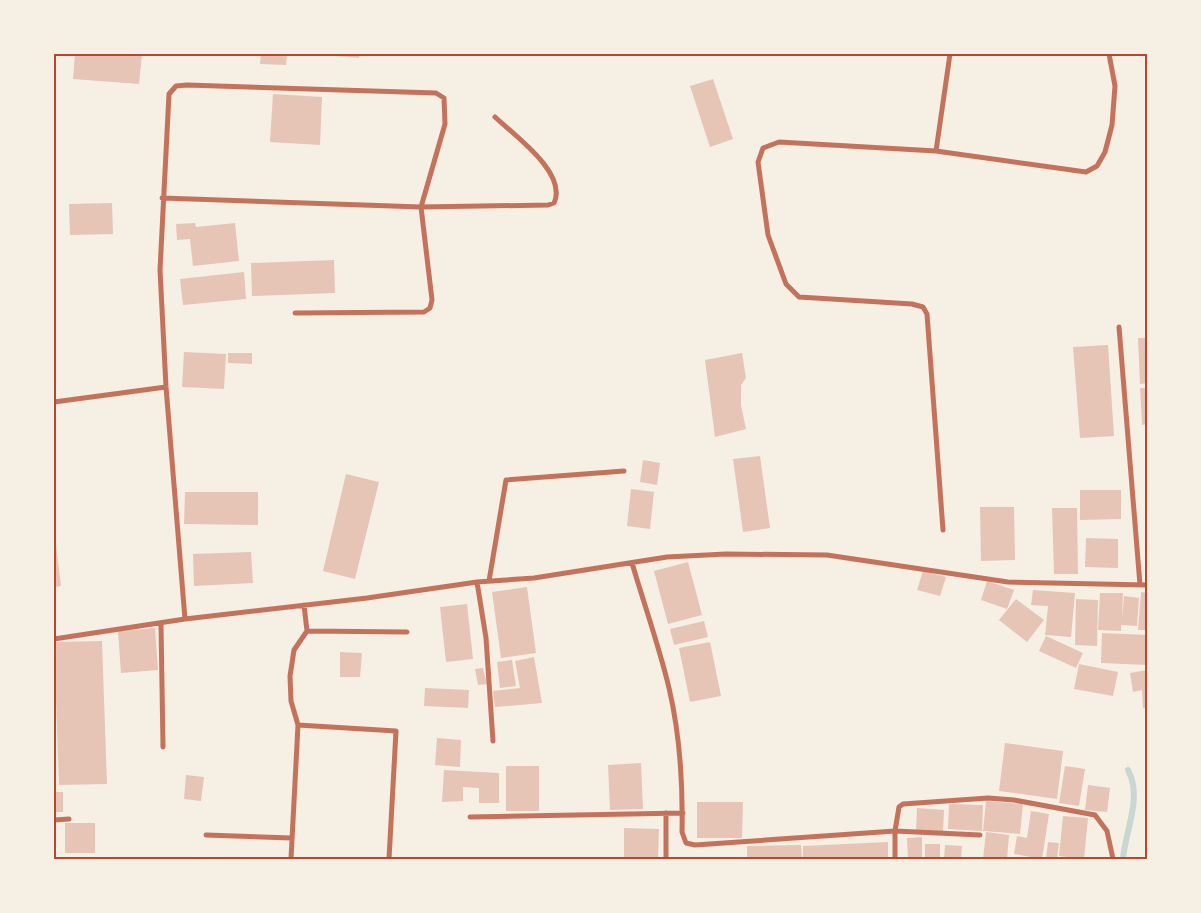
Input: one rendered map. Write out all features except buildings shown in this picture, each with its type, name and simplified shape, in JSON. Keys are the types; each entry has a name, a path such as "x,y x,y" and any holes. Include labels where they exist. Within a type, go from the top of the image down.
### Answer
{"street":[{"path":"936,151 950,54"},
{"path":"943,530 927,314 922,307 912,304 798,297 786,284 768,235 758,162 763,148 779,142 936,151 1086,172 1097,166 1106,152 1112,125 1115,86 1109,54"},
{"path":"185,619 166,387 160,270 162,198 169,94 176,86 187,84 436,93 444,98 445,124 421,207 432,300 430,308 424,312 295,314"},
{"path":"162,198 421,207 548,205 554,203 558,195 556,185 545,163 495,117"},
{"path":"1119,327 1140,585"},
{"path":"54,402 166,387"},
{"path":"489,581 506,480 624,471"},
{"path":"54,639 185,619 304,606 477,582 534,578 666,557 726,554 827,555 1008,582 1147,585"},
{"path":"632,563 669,687 680,760 684,840 691,845 894,831 980,835"},
{"path":"477,582 486,638 492,741"},
{"path":"291,859 298,725 291,701 290,676 294,650 307,631 304,606"},
{"path":"161,624 163,748"},
{"path":"307,631 407,632"},
{"path":"298,725 396,731 389,859"},
{"path":"895,859 894,831 899,807 903,804 988,798 1014,800 1096,815 1107,831 1113,859"},
{"path":"666,813 666,859"},
{"path":"470,817 683,813"},
{"path":"54,820 68,819"},
{"path":"206,836 292,838"}],"waterway":[{"path":"1123,859 1134,803 1134,792 1128,770"}]}
